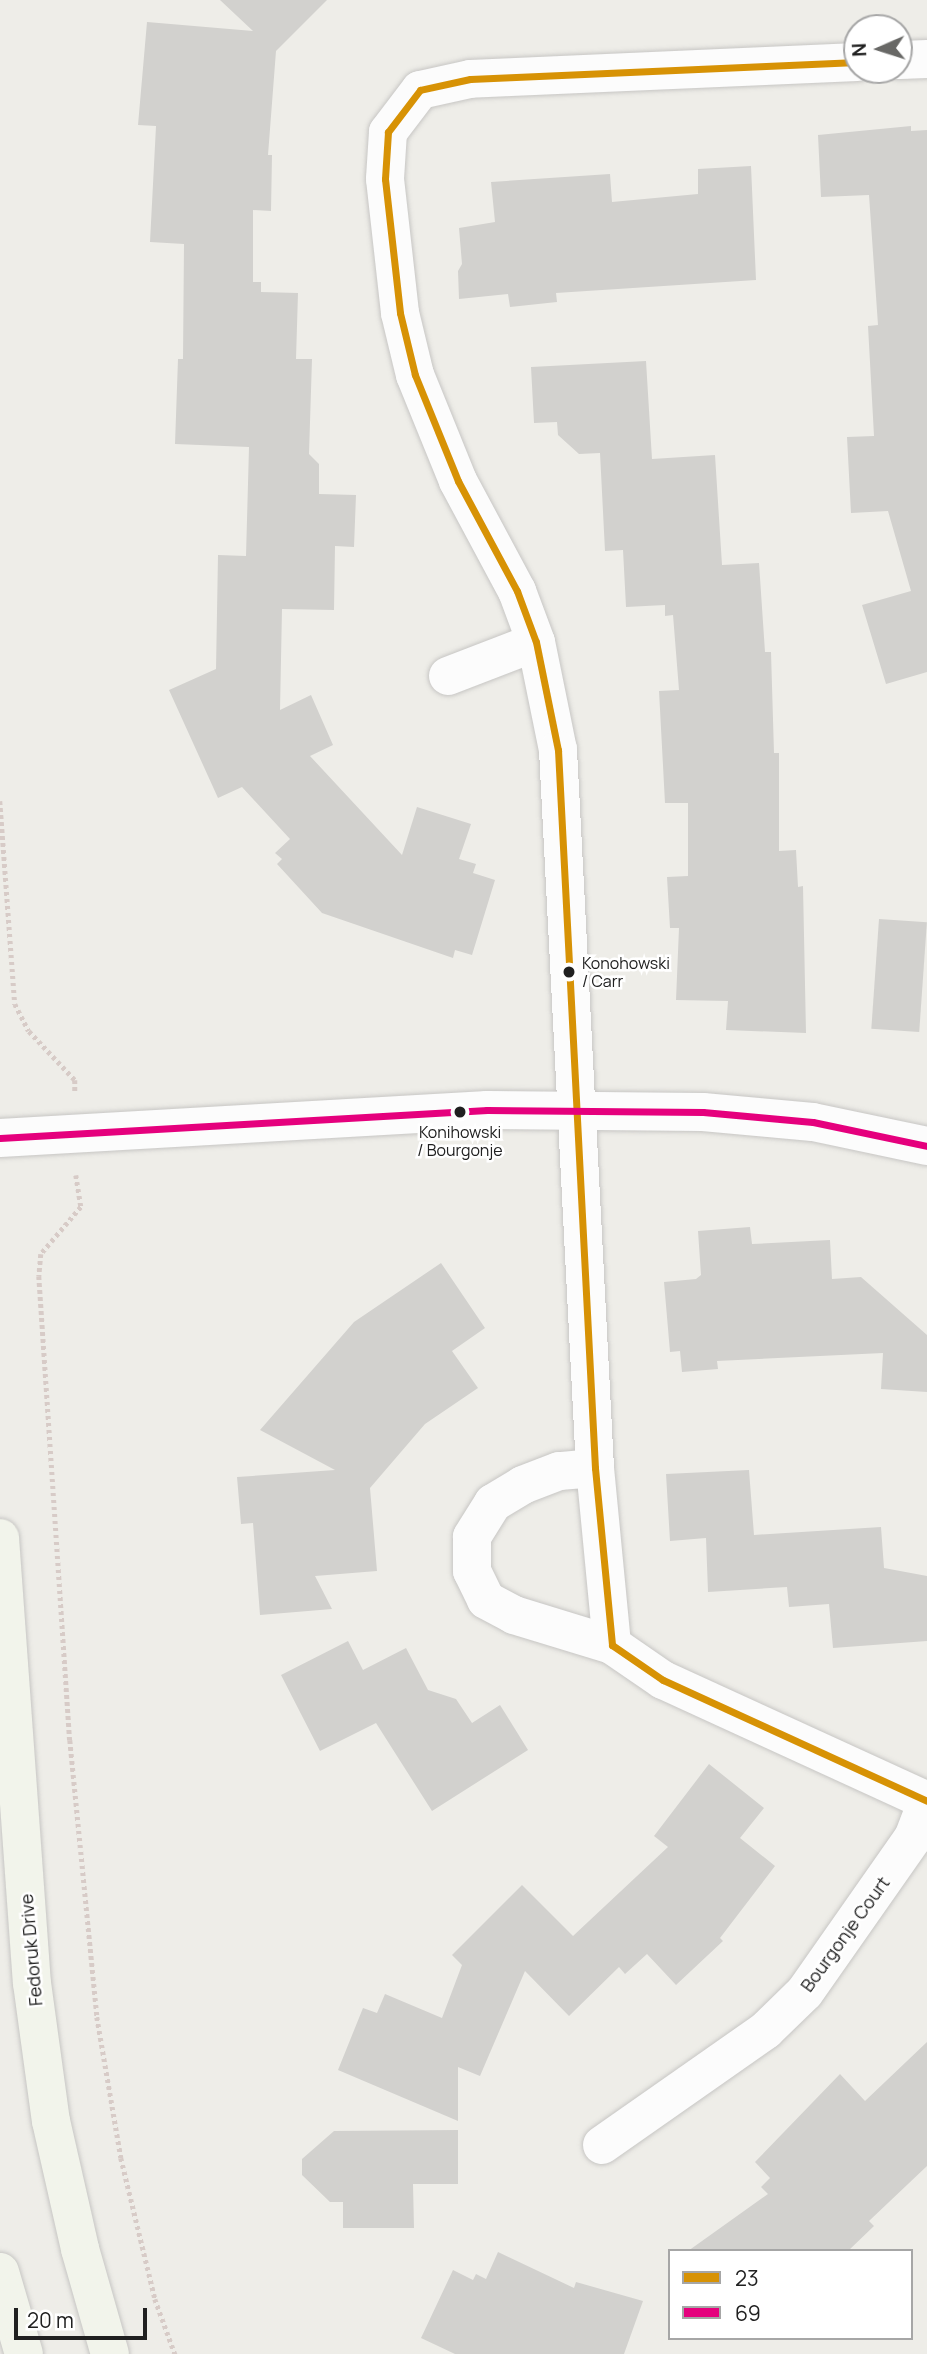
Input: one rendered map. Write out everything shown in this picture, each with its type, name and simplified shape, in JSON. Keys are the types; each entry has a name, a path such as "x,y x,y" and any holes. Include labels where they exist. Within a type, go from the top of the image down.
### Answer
{"main road":[{"name":"Fedoruk Drive","path":"0,1538 32,1983 51,2121 110,2354"},
{"path":"0,2272 24,2354"}],"street":[{"path":"612,1644 595,1468 560,770 536,642 517,591 458,481 415,375 390,244 384,179 388,132 420,90 470,79 843,63"},
{"path":"448,676 536,642"},
{"path":"0,1138 487,1110 703,1112 813,1122 927,1146"},
{"path":"595,1468 559,1471 523,1485 493,1503 472,1537 472,1571 486,1600 514,1615 612,1644 663,1680 927,1801"},
{"name":"Bourgonje Court","path":"603,2145 765,2030 805,1992 913,1838 927,1801"}],"path":[{"path":"0,801 15,1004 29,1031 75,1080"},
{"path":"75,1134 81,1207 41,1254 39,1276 70,1740 97,2017 121,2158 155,2299 175,2354"}],"building":[{"path":"220,0 327,0 276,51 268,155 272,155 271,211 253,210 253,282 261,282 261,292 298,293 296,359 312,359 309,454 319,464 319,494 356,495 354,547 335,546 334,610 282,609 280,710 311,695 333,745 310,756 402,855 417,807 471,824 459,859 476,864 473,873 495,880 472,955 455,950 453,958 322,913 277,864 282,859 275,853 290,839 242,787 218,798 169,690 216,669 218,555 246,556 249,447 175,444 178,359 183,359 184,244 150,242 156,126 138,125 147,22 253,31"},
{"path":"911,126 911,131 927,130 927,672 886,684 862,605 911,591 888,511 851,513 847,437 874,436 868,326 878,325 869,195 821,197 818,135"},
{"path":"751,166 756,280 556,293 557,302 510,307 508,294 459,299 458,271 462,264 459,228 495,222 491,182 610,174 612,202 698,194 698,169"},
{"path":"646,361 652,459 715,455 722,565 759,563 765,652 771,652 774,753 779,753 779,851 796,850 798,887 803,886 806,1033 726,1030 728,1001 676,1000 679,928 670,928 667,877 688,876 688,803 665,803 659,691 679,690 673,615 665,616 665,605 626,607 623,550 605,551 600,453 579,454 558,435 557,422 534,423 531,367"},
{"path":"879,919 927,922 919,1032 871,1029"},
{"path":"750,1227 752,1244 830,1240 832,1279 861,1277 927,1335 927,1392 881,1389 883,1353 717,1361 718,1369 682,1372 680,1351 670,1352 664,1282 696,1279 701,1275 698,1231"},
{"path":"441,1263 485,1328 452,1351 478,1388 425,1424 370,1488 377,1571 315,1576 332,1609 260,1615 253,1523 241,1524 237,1477 335,1470 260,1430 354,1322"},
{"path":"749,1470 754,1535 881,1527 884,1568 927,1576 927,1641 833,1648 829,1604 789,1607 787,1587 708,1592 706,1538 670,1541 666,1474"},
{"path":"348,1641 363,1670 406,1648 428,1690 456,1699 472,1723 500,1705 528,1750 432,1811 376,1723 320,1751 281,1675"},
{"path":"709,1764 764,1808 740,1838 775,1866 720,1938 723,1941 676,1985 647,1954 625,1974 619,1967 569,2016 525,1971 480,2076 458,2067 458,2121 338,2070 363,2008 377,2013 385,1994 442,2018 462,1965 452,1955 522,1885 573,1936 668,1847 654,1836"},
{"path":"927,2042 927,2166 869,2221 874,2226 850,2249 691,2249 768,2194 761,2187 770,2178 755,2162 840,2074 865,2101"},
{"path":"458,2130 458,2184 413,2184 414,2228 343,2228 343,2202 330,2202 302,2175 302,2159 334,2131"},
{"path":"498,2252 574,2288 576,2282 643,2301 624,2354 455,2354 421,2338 453,2270 473,2280 476,2274 486,2279"}],"transit line":[{"name":"23","path":"843,63 470,79 420,90 388,132 385,179 400,313 415,375 458,481 517,591 536,642 558,750 595,1468 612,1645 663,1680 927,1801"},
{"name":"69","path":"0,1138 487,1110 703,1112 813,1122 927,1146"}],"place":[{"name":"Konohowski / Carr","path":"569,972"},
{"name":"Konihowski / Bourgonje","path":"460,1112"}]}
